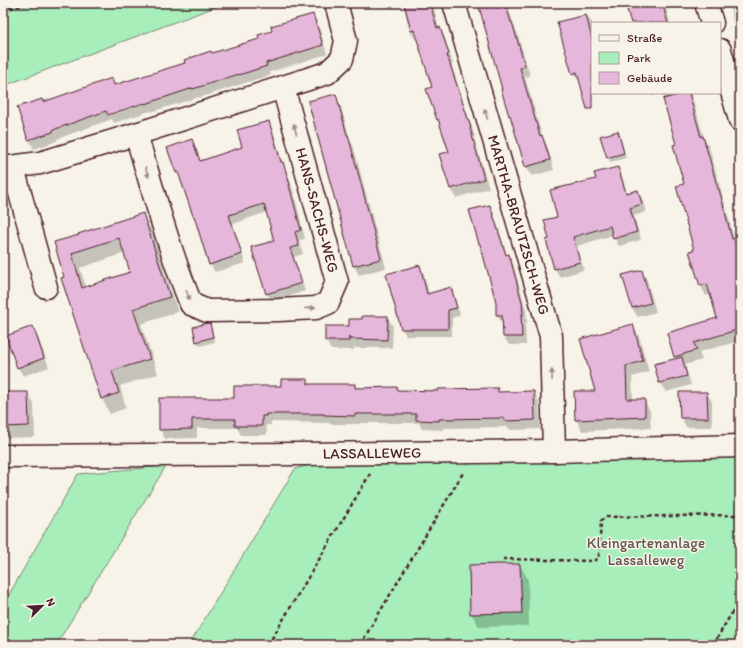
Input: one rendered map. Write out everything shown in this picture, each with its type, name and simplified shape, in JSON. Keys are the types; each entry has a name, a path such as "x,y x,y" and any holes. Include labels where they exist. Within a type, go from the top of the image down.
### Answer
{"street":[{"path":"46,287 8,168 40,163 327,73 342,59 346,41 336,3"},
{"name":"MARTHA-BRAUTZSCH-WEG","path":"454,3 551,336 554,451"},
{"path":"706,3 712,22"},
{"path":"721,54 740,120"},
{"name":"HANS-SACHS-WEG","path":"136,134 158,209 191,304 207,311 316,308 328,303 337,282 283,87"},
{"name":"LASSALLEWEG","path":"3,456 554,451 740,446"}],"path":[{"path":"3,10 31,3"},
{"path":"360,645 476,452"},
{"path":"268,645 383,453"},
{"path":"503,559 598,560 601,521 605,517 740,515"},
{"path":"713,645 740,599"}],"green space":[{"path":"3,3 226,3 3,86"},
{"name":"Kleingartenanlage Lassalleweg","path":"740,457 740,645 189,645 295,469 310,465 554,462"},
{"path":"166,466 56,645 3,645 3,605 78,474"}],"building":[{"path":"404,3 430,3 437,28 440,27 449,54 447,55 471,128 484,179 450,189 439,154 449,152 426,89 432,87 414,30 411,31"},
{"path":"478,3 505,3 525,66 520,68 540,136 542,135 550,160 525,167 501,89"},
{"path":"625,3 662,3 668,22 631,22"},
{"path":"313,14 323,45 266,63 267,66 145,104 144,103 108,115 106,111 53,130 53,132 28,140 17,107 42,99 43,102 112,78 114,85 185,63 184,60 211,51 212,53 259,39 258,35 272,31 271,26"},
{"path":"586,15 591,35 592,109 587,109 577,72 572,74 557,22"},
{"path":"336,94 381,259 353,266 308,101"},
{"path":"681,94 689,94 701,137 703,136 719,189 732,239 734,238 740,259 740,329 694,343 697,350 674,357 667,333 717,318 707,284 700,286 689,251 694,250 676,186 684,184 673,145 676,144 663,99"},
{"path":"269,121 281,162 283,162 290,185 301,230 295,232 299,246 290,248 302,283 266,294 251,247 274,241 264,204 229,215 242,254 209,265 194,216 178,172 176,173 167,148 192,139 200,161 242,147 237,130"},
{"path":"618,131 624,153 607,158 600,136"},
{"path":"618,167 626,193 638,190 642,204 630,208 637,232 613,239 610,226 573,237 580,262 554,269 546,240 549,239 544,220 557,217 550,190 596,179 594,173"},
{"path":"490,205 506,255 509,254 522,302 522,337 503,337 502,315 496,315 496,302 469,210"},
{"path":"143,213 170,297 133,309 150,359 112,371 119,393 101,399 61,278 64,277 54,242 79,235 78,234","holes":["119,238 130,272 82,288 72,253"]},
{"path":"420,265 427,294 451,287 457,308 448,310 448,329 401,329 386,274"},
{"path":"642,270 651,303 632,308 622,275"},
{"path":"362,316 388,316 387,340 349,339 349,341 325,341 325,326 349,326 349,319 362,319"},
{"path":"210,323 213,337 196,342 193,327"},
{"path":"633,324 643,361 626,366 627,399 645,399 645,417 575,420 574,391 595,391 580,339"},
{"path":"33,326 44,358 17,368 6,336"},
{"path":"682,357 687,376 659,383 654,364"},
{"path":"281,379 308,379 308,384 355,384 355,388 397,387 397,390 438,391 438,389 498,388 498,392 534,391 535,420 504,421 504,418 439,419 439,421 416,420 416,414 355,414 355,416 324,414 266,414 266,416 262,416 262,426 235,426 235,419 192,419 192,429 159,430 159,398 234,398 234,386 281,386"},
{"path":"3,392 28,392 29,426 3,427"},
{"path":"679,392 707,392 708,418 680,418"},
{"path":"520,564 522,613 470,614 469,565"}]}
